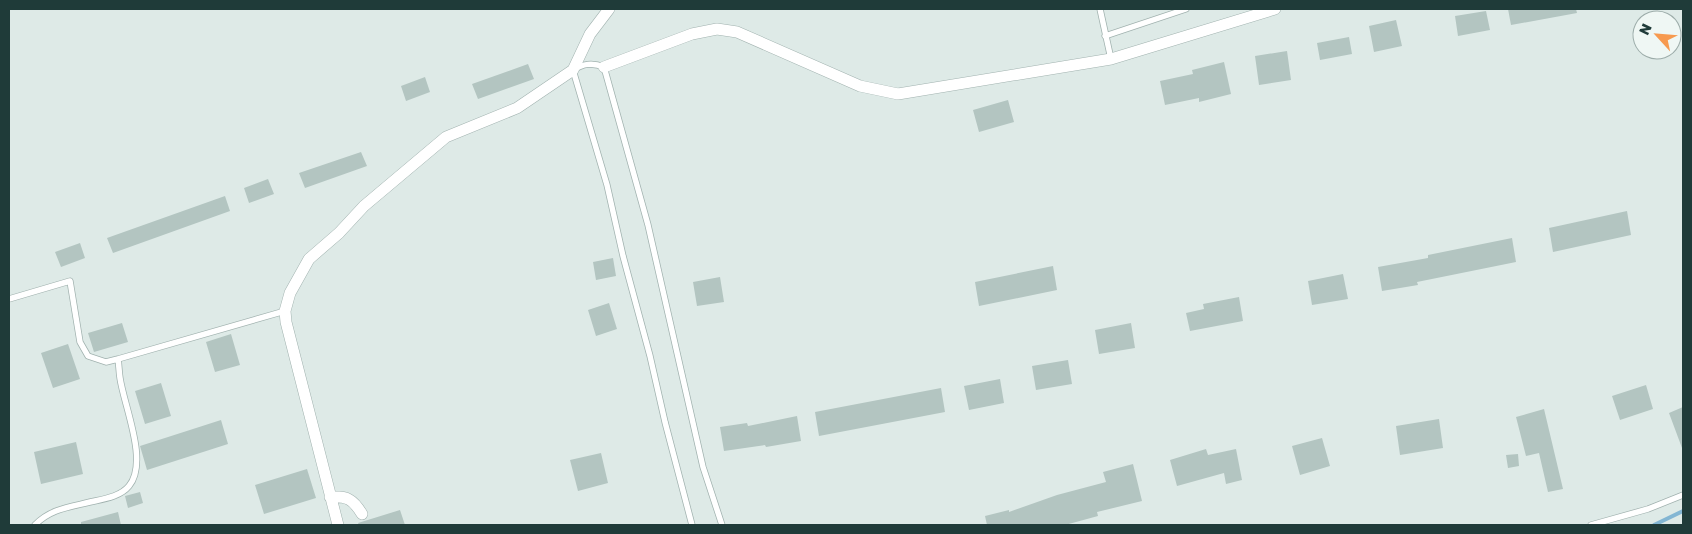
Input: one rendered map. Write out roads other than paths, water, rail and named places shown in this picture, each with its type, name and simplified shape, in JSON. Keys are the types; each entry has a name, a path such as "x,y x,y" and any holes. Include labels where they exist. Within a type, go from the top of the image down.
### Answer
{"street":[{"path":"338,525 286,322 285,311 290,293 309,259 339,233 364,206 446,137 517,108 573,70 590,34 609,9"},
{"path":"604,67 692,34 717,29 737,32 860,86 898,94 1111,59 1275,9"},
{"path":"330,497 346,498 355,503 362,514"}],"lane":[{"path":"1100,9 1111,59"},
{"path":"1105,36 1186,9"},
{"path":"692,525 623,256 607,185 573,70 583,64 598,64 604,67 648,225 703,467 722,525"},
{"path":"9,300 70,281 80,342 88,356 106,362 285,311"},
{"path":"35,525 48,513 112,497 128,487 135,473 136,456 131,423 120,378 118,359"},
{"path":"1592,525 1683,495"}],"waterway":[{"path":"1654,525 1683,511"}]}
